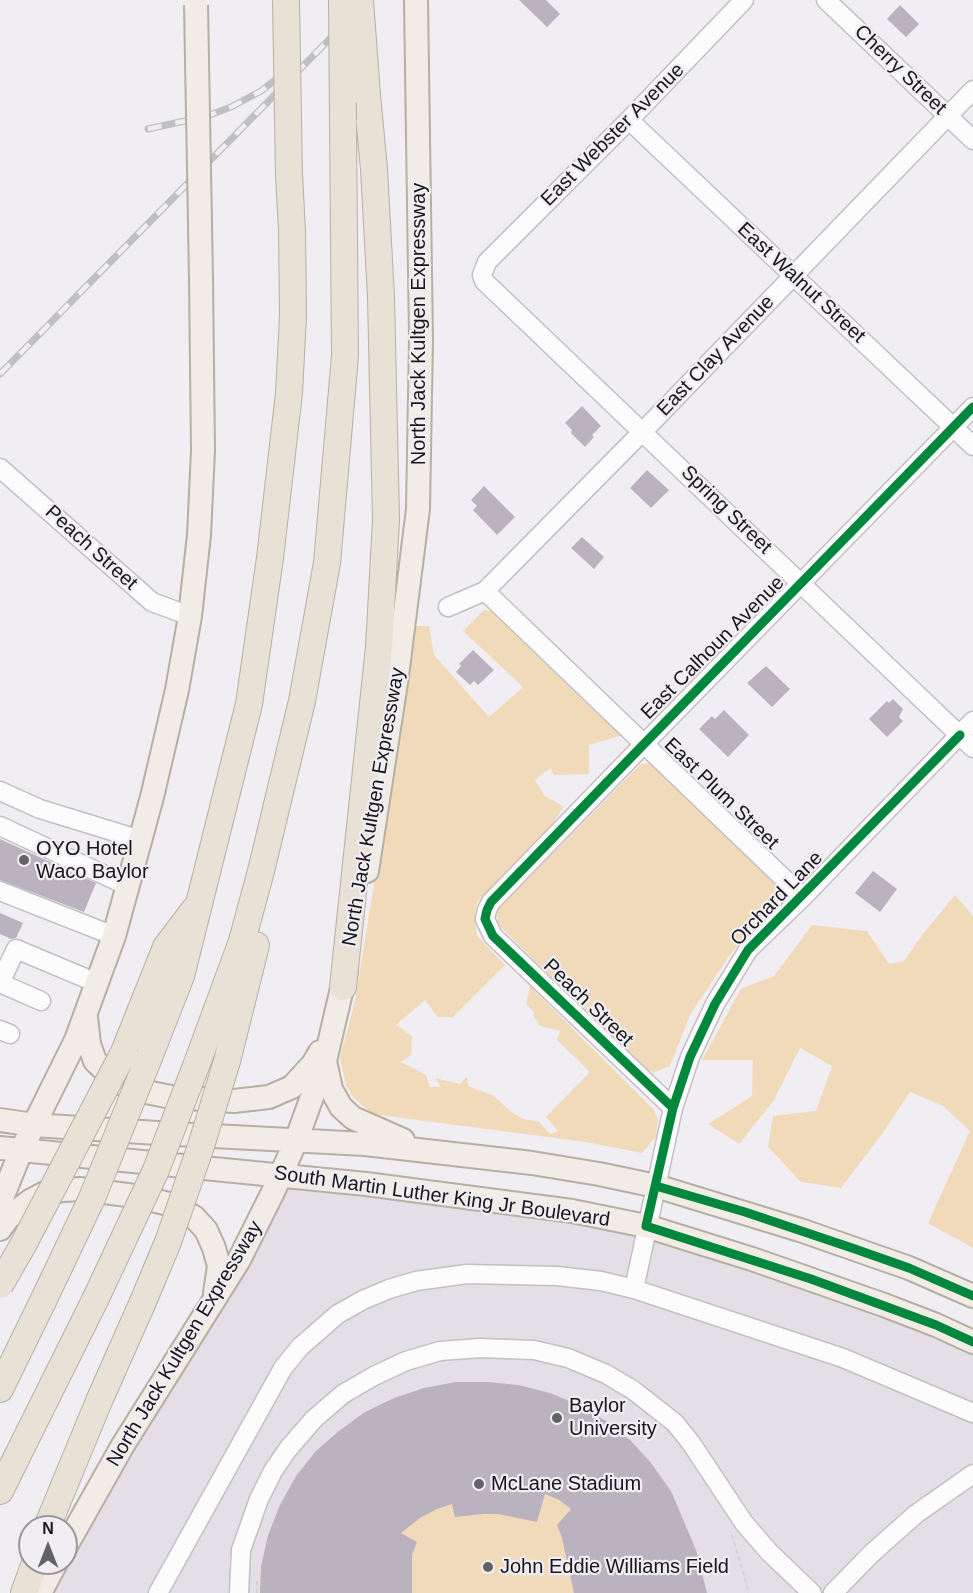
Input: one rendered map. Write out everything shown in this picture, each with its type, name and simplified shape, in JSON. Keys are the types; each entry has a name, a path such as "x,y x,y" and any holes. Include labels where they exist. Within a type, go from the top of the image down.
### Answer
{"highway":[{"path":"0,1389 92,1198 181,976 249,704 284,447 292,316 286,0"},
{"path":"52,1515 168,1242 202,1143 227,1061 253,960 274,861 327,563 344,379 346,280 342,0"},
{"path":"343,987 379,647 386,520 381,297 374,169 360,0"},
{"path":"0,1491 95,1300 156,1170 217,1014 245,931 302,701"},
{"path":"0,1285 124,1052 166,947 201,901"},
{"path":"24,1593 31,1575"}],"main road":[{"name":"North Jack Kultgen Expressway","path":"78,1525 123,1445 239,1260 282,1174 325,1060 343,987 365,883 376,814 397,676 418,509 421,339 416,0"},
{"path":"0,1203 11,1150 34,1125 86,1016 114,936 141,840 177,690 190,616 199,535 203,451 196,2"},
{"path":"86,1016 89,1044 95,1061 120,1083 141,1091 171,1097 234,1101 269,1097 292,1087 313,1064 326,1044 337,1012"},
{"path":"325,1060 331,1089 341,1107 353,1118 375,1129 433,1150"},
{"name":"South Martin Luther King Jr Boulevard","path":"0,1120 34,1125 365,1144 532,1162 656,1186 745,1212 909,1268 973,1296"},
{"name":"South Martin Luther King Jr Boulevard","path":"11,1150 282,1174 572,1211 646,1226 811,1279 936,1324 973,1342"},
{"path":"0,1229 8,1218 30,1202 45,1193 64,1190 80,1189 135,1196 169,1204 194,1217 206,1230 214,1248 219,1266 210,1309"},
{"path":"40,1593 50,1575"}],"street":[{"name":"East Webster Avenue","path":"482,271 487,262 629,120 744,0"},
{"name":"Cherry Street","path":"826,0 973,140"},
{"name":"East Clay Avenue","path":"448,607 485,591 644,431 973,90"},
{"name":"East Walnut Street","path":"629,120 973,446"},
{"name":"Spring Street","path":"482,271 484,281 644,431 966,741"},
{"name":"East Calhoun Avenue","path":"485,919 491,902 973,407"},
{"name":"Peach Street","path":"0,468 152,602 190,616"},
{"name":"East Plum Street","path":"485,591 803,897"},
{"name":"Orchard Lane","path":"634,1289 673,1108 690,1057 715,1004 748,950 966,741 973,721"},
{"path":"0,791 40,809 141,840"},
{"path":"0,826 128,886"},
{"path":"0,891 114,936"},
{"name":"Peach Street","path":"485,919 493,936 673,1108"},
{"path":"41,1001 0,983 16,949 97,983"},
{"path":"158,1593 283,1368 300,1347 338,1314 363,1300 389,1289 441,1276 467,1274 557,1276 601,1281 634,1289 843,1358 973,1413"},
{"path":"238,1593 242,1550 259,1499 273,1471 288,1449 314,1419 343,1394 406,1361 440,1351 501,1348 534,1350 568,1358 606,1374 652,1404 675,1423 692,1443 744,1523 769,1552 812,1593"},
{"path":"833,1593 871,1554 916,1515 973,1474"}],"path":[{"path":"732,1536 748,1593"},
{"path":"257,1577 257,1593"}],"shaded area":[{"path":"484,610 491,611 588,705 623,735 589,745 589,774 554,775 550,768 535,780 545,796 564,807 544,835 477,902 475,916 477,936 505,965 453,1017 438,1017 425,1000 396,1025 412,1036 411,1055 401,1062 426,1075 430,1087 441,1087 435,1078 460,1084 467,1077 468,1086 494,1096 510,1111 523,1119 539,1122 550,1134 558,1131 546,1117 590,1072 557,1040 560,1031 540,1026 533,1015 535,1013 526,1004 530,986 654,1110 658,1119 656,1137 642,1153 586,1142 372,1114 352,1096 346,1085 340,1058 355,1001 416,626 429,626 434,655 489,717 523,687 463,631"},
{"path":"650,763 782,888 782,896 729,956 690,1015 670,1066 655,1072 642,1069 498,924 497,910 641,764"},
{"path":"955,895 973,916 973,1248 928,1223 970,1131 943,1106 910,1092 841,1188 801,1182 768,1147 773,1116 816,1111 832,1066 800,1048 774,1100 739,1144 708,1124 752,1096 753,1060 702,1060 741,989 774,976 812,925 867,931 889,964 904,961"},
{"name":"Baylor University","path":"282,1174 646,1226 973,1342 973,1593 41,1593 56,1575 78,1575 78,1525"},
{"name":"McLane Stadium","path":"456,1382 518,1385 550,1393 671,1491 696,1550 707,1593 260,1593 261,1567 268,1535 280,1505 296,1476 316,1451 365,1412"}],"building":[{"path":"519,0 546,0 560,14 547,27"},
{"path":"900,5 919,24 906,37 887,19"},
{"path":"582,406 601,426 585,447 565,423"},
{"path":"647,470 669,490 651,508 630,488"},
{"path":"484,486 515,517 497,535 473,510 477,506 471,500"},
{"path":"582,537 604,557 594,569 571,548"},
{"path":"473,650 494,670 478,685 474,681 470,685 456,672 461,666 459,664"},
{"path":"766,666 790,689 772,707 747,683"},
{"path":"893,699 903,709 899,717 903,721 887,737 869,719 887,701 889,703"},
{"path":"724,710 749,735 728,757 699,729 712,716 715,719"},
{"name":"OYO Hotel Waco Baylor","path":"0,839 96,883 84,912 0,880"},
{"path":"873,871 897,889 880,912 855,893"},
{"path":"0,913 23,923 16,938 11,939 0,934"},
{"name":"McLane Stadium","path":"456,1382 518,1385 550,1393 579,1405 606,1421 631,1441 651,1463 671,1491 696,1550 707,1593 574,1593 557,1525 571,1509 545,1494 537,1522 498,1514 455,1517 452,1504 420,1518 401,1533 417,1542 412,1555 412,1593 260,1593 261,1567 268,1535 280,1505 296,1476 316,1451 365,1412 394,1398 424,1388"}],"railway":[{"path":"0,374 368,0"},
{"path":"148,129 207,116 231,107 261,91 296,64"}],"cycle path":[{"path":"673,1108 493,936 485,919 487,910 491,902 973,407"},
{"path":"960,735 748,950 715,1004 690,1057 673,1108 646,1226 811,1279 936,1325 973,1342"},
{"path":"656,1186 745,1212 855,1249 909,1268 973,1296"}],"place":[{"name":"OYO Hotel Waco Baylor","path":"24,860"},
{"name":"Baylor University","path":"557,1418"},
{"name":"McLane Stadium","path":"479,1484"},
{"name":"John Eddie Williams Field","path":"488,1567"}]}
